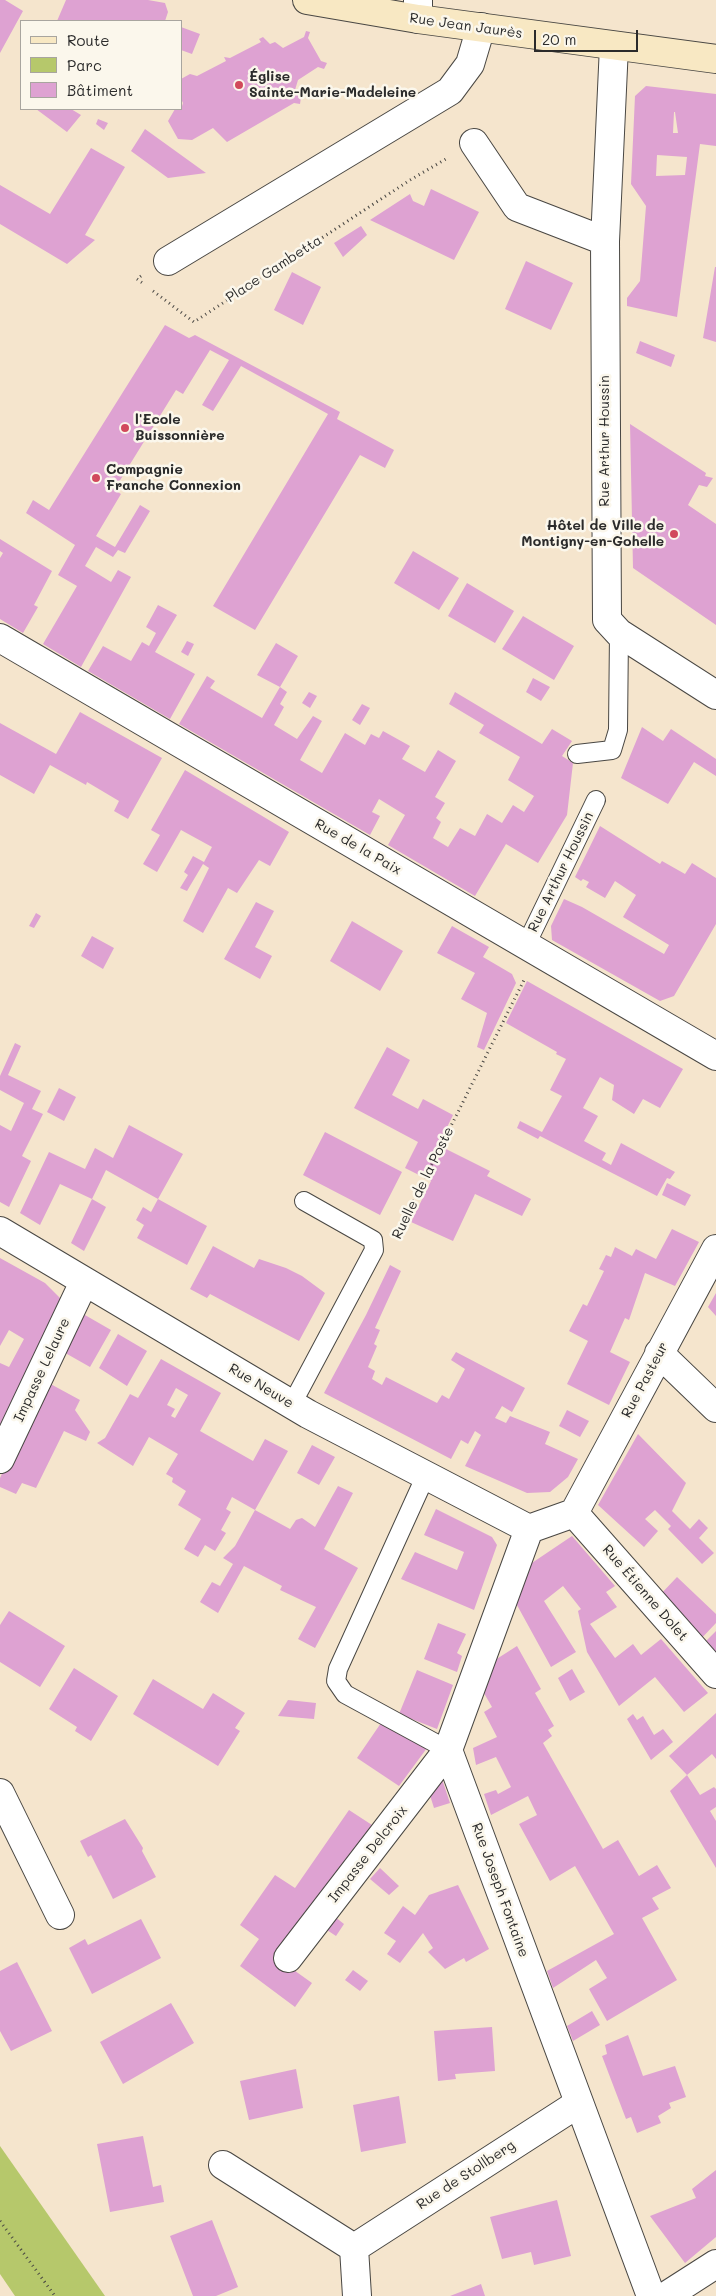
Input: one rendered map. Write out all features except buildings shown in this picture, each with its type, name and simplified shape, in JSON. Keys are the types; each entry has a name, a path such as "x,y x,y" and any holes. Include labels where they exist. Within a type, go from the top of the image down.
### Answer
{"street":[{"name":"Rue Jean Jaurès","path":"307,0 418,10 481,27 716,59"},
{"path":"168,261 450,91 470,64 481,27"},
{"path":"474,143 517,207 605,241 614,46"},
{"name":"Rue Arthur Houssin","path":"605,241 607,620 619,632"},
{"path":"619,632 716,695"},
{"name":"Rue de la Paix","path":"0,638 716,1056"},
{"name":"Rue Neuve","path":"0,1231 292,1404 529,1528"},
{"name":"Rue Pasteur","path":"574,1512 716,1249"},
{"name":"Impasse Lelaure","path":"0,1459 84,1282"},
{"path":"660,1353 716,1408"},
{"path":"448,1750 529,1528 574,1512"},
{"name":"Rue Étienne Dolet","path":"574,1512 716,1674"},
{"name":"Impasse Delcroix","path":"288,1958 448,1750"},
{"name":"Rue Joseph Fontaine","path":"448,1750 651,2296"},
{"path":"0,1792 60,1915"},
{"name":"Rue de Stollberg","path":"354,2248 579,2102"},
{"path":"223,2165 354,2248 357,2296"},
{"path":"666,2296 716,2264"}],"lane":[{"path":"577,754 612,750 618,730 619,632"},
{"name":"Rue Arthur Houssin","path":"532,948 596,800"},
{"name":"Ruelle de la Poste","path":"292,1404 374,1250 373,1240 304,1200"},
{"path":"426,1475 338,1669 336,1681 345,1694 448,1750"}],"path":[{"name":"Place Gambetta","path":"168,261 137,279 194,322 410,180 474,143"},
{"name":"Ruelle de la Poste","path":"396,1236 532,948"},
{"path":"0,2221 55,2296"}],"green space":[{"path":"0,2146 105,2296 15,2296 0,2274"}],"place":[{"name":"Église Sainte-Marie-Madeleine","path":"239,85"},
{"name":"l'Ecole Buissonnière","path":"125,428"},
{"name":"Compagnie Franche Connexion","path":"96,478"},
{"name":"Hôtel de Ville de Montigny-en-Gohelle","path":"674,534"}]}
